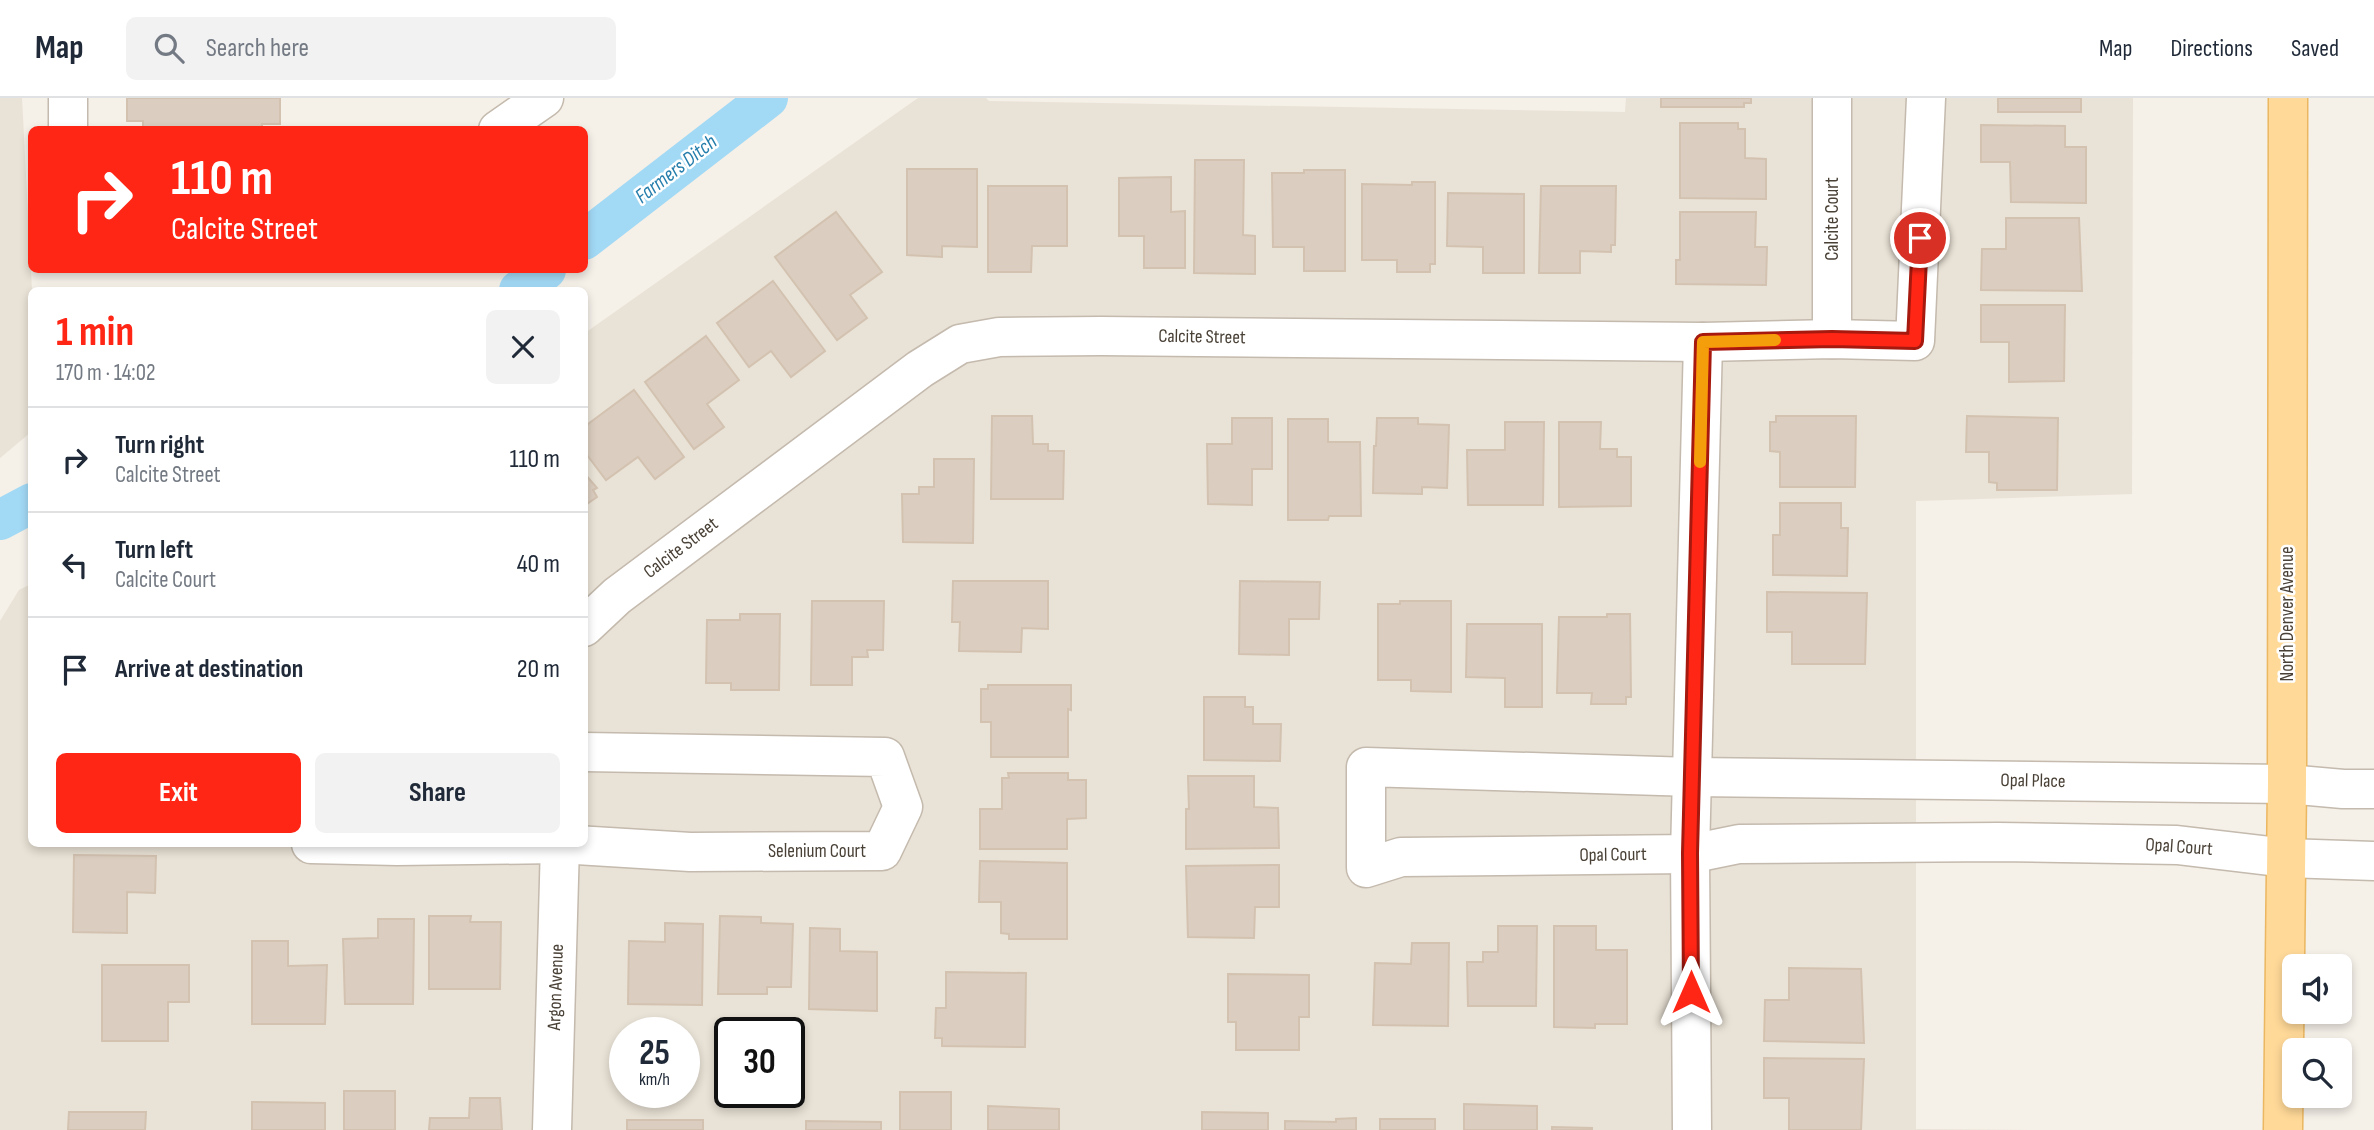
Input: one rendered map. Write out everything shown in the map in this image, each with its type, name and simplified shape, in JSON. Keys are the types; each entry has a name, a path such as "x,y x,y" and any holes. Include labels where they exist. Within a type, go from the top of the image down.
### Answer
{"main road":[{"name":"North Denver Avenue","path":"2283,1130 2287,784 2288,98"}],"street":[{"path":"68,98 68,126"},
{"path":"504,126 544,98"},
{"name":"Calcite Court","path":"1832,98 1832,339"},
{"name":"Calcite Street","path":"588,622 617,596 920,369 960,344 999,337 1101,336 1703,342 1832,339 1915,341 1926,98"},
{"path":"1692,1130 1690,853 1703,342"},
{"name":"Selenium Court","path":"588,752 885,757 903,807 882,851 690,852 588,846"},
{"name":"Opal Court","path":"1692,777 1366,767 1366,868 1401,857 1690,853 1739,844 1997,842 2177,845 2286,858 2374,861"},
{"name":"Opal Place","path":"1692,777 2287,784 2374,789"},
{"name":"Argon Avenue","path":"552,1130 560,847"}],"shaded area":[{"path":"0,98 22,98 28,273 31,273 32,287 28,287 28,435 0,458"},
{"path":"918,98 1625,112 1626,98 2133,98 2132,494 1916,501 1916,1129 2029,1130 0,1130 0,621 19,590 28,586 28,847 588,847 588,331"}],"building":[{"path":"127,98 280,98 280,124 143,126 143,121 127,121"},
{"path":"1661,98 1751,98 1751,103 1744,103 1744,107 1661,107"},
{"path":"1998,98 2081,98 2081,112 1998,112"},
{"path":"1680,123 1738,123 1738,129 1745,129 1745,158 1766,159 1766,199 1680,198"},
{"path":"1981,125 2065,126 2065,147 2086,147 2086,203 2011,202 2010,162 1981,162"},
{"path":"1195,160 1244,160 1243,235 1255,236 1255,274 1194,273"},
{"path":"907,169 977,169 977,247 942,246 942,257 907,255"},
{"path":"1304,170 1345,170 1345,271 1304,271 1304,247 1273,247 1272,173 1304,173"},
{"path":"1171,177 1171,212 1185,211 1185,268 1144,268 1144,236 1119,236 1119,178"},
{"path":"1412,182 1435,182 1435,264 1430,264 1430,272 1397,272 1397,260 1362,260 1362,184 1412,185"},
{"path":"988,186 1067,186 1067,246 1032,246 1031,272 988,272"},
{"path":"1541,186 1616,186 1615,245 1611,245 1611,252 1580,251 1580,273 1539,273"},
{"path":"1448,193 1524,194 1524,273 1483,273 1483,247 1447,246"},
{"path":"836,212 882,272 850,295 867,318 837,340 775,257"},
{"path":"1680,212 1756,212 1755,247 1767,247 1766,285 1676,284 1676,260 1680,260"},
{"path":"2006,218 2079,218 2082,291 1981,290 1982,249 2006,249"},
{"path":"773,281 825,351 791,377 771,351 749,367 717,323"},
{"path":"1981,305 2065,305 2064,381 2009,382 2009,342 1981,342"},
{"path":"706,336 739,380 707,404 724,427 694,449 645,382"},
{"path":"634,390 684,457 655,479 638,457 606,480 588,456 588,424"},
{"path":"992,416 1032,416 1033,444 1048,444 1048,451 1064,451 1063,499 991,499"},
{"path":"1776,416 1856,416 1855,487 1780,487 1780,452 1770,451 1770,422 1776,422"},
{"path":"1967,416 2058,418 2057,490 1997,490 1997,483 1989,482 1989,452 1966,452"},
{"path":"1232,418 1272,418 1272,469 1252,469 1252,505 1208,504 1207,444 1232,444"},
{"path":"1377,418 1418,418 1418,424 1449,425 1447,488 1422,487 1422,494 1373,493"},
{"path":"1288,419 1328,419 1328,442 1360,442 1361,516 1329,516 1328,520 1288,520"},
{"path":"1505,422 1544,422 1543,505 1468,505 1467,450 1505,450"},
{"path":"1559,422 1601,422 1600,449 1617,449 1617,457 1631,457 1631,506 1559,507"},
{"path":"934,459 974,459 973,543 903,542 902,494 919,494 919,487 934,487"},
{"path":"588,478 597,488 593,490 597,497 588,503"},
{"path":"1780,503 1841,503 1841,528 1848,528 1847,576 1773,575 1773,535 1780,535"},
{"path":"953,581 1048,581 1048,629 1022,628 1021,652 959,651 960,622 952,622"},
{"path":"1240,581 1320,582 1319,619 1289,619 1289,655 1239,654"},
{"path":"1767,592 1867,593 1865,664 1792,664 1792,632 1767,632"},
{"path":"812,601 884,601 883,650 867,650 868,657 852,657 852,685 811,685"},
{"path":"1400,601 1451,601 1451,692 1411,691 1411,680 1378,680 1378,604 1400,604"},
{"path":"740,614 780,614 779,690 731,690 731,683 706,683 707,620 740,620"},
{"path":"1607,614 1630,614 1631,697 1626,697 1626,704 1591,704 1592,693 1557,693 1559,617 1607,617"},
{"path":"1467,624 1542,624 1542,707 1505,707 1505,678 1466,677"},
{"path":"988,685 1071,685 1068,757 991,757 991,722 981,722 981,689 988,689"},
{"path":"1204,697 1245,697 1245,707 1253,707 1253,724 1281,724 1280,761 1204,760"},
{"path":"1008,773 1068,773 1068,780 1086,780 1086,818 1067,819 1067,849 980,849 980,809 1002,809 1002,778 1009,778"},
{"path":"1188,776 1254,776 1254,807 1278,808 1279,848 1186,849"},
{"path":"74,855 156,856 155,893 127,892 127,933 73,932"},
{"path":"980,861 1067,863 1067,939 1009,939 1009,934 1001,933 1001,902 979,902"},
{"path":"1279,865 1279,907 1255,907 1254,938 1188,937 1186,866"},
{"path":"429,916 471,916 470,922 501,922 500,989 429,989"},
{"path":"720,916 761,917 761,923 793,924 791,987 767,987 767,994 718,994"},
{"path":"378,919 414,919 413,1004 345,1004 343,939 378,938"},
{"path":"665,923 703,924 702,1005 628,1004 629,941 665,942"},
{"path":"1498,926 1537,926 1536,1006 1468,1006 1467,962 1483,962 1483,952 1498,952"},
{"path":"1554,926 1596,926 1596,950 1627,950 1627,1024 1595,1024 1595,1028 1554,1027"},
{"path":"810,928 840,929 840,951 877,952 877,1011 809,1009"},
{"path":"252,941 288,941 288,966 327,965 325,1024 252,1024"},
{"path":"1412,943 1449,943 1448,1026 1373,1025 1375,963 1411,964"},
{"path":"102,965 189,965 189,1002 168,1002 168,1041 102,1041"},
{"path":"1789,968 1861,969 1864,1043 1764,1041 1765,1000 1789,1000"},
{"path":"946,972 1026,973 1025,1047 942,1046 942,1038 935,1038 936,1008 946,1008"},
{"path":"1228,974 1309,975 1309,1017 1299,1017 1299,1050 1236,1050 1236,1022 1228,1022"},
{"path":"1764,1058 1864,1059 1861,1130 1789,1130 1789,1098 1764,1098"},
{"path":"344,1091 395,1091 395,1130 344,1130"},
{"path":"900,1092 951,1092 951,1130 900,1130"},
{"path":"470,1098 500,1098 502,1130 429,1130 430,1118 469,1118"},
{"path":"252,1102 325,1103 325,1130 252,1130"},
{"path":"1464,1104 1537,1106 1537,1130 1464,1130"},
{"path":"988,1106 1059,1109 1059,1130 988,1130"},
{"path":"69,1112 146,1112 145,1130 68,1130"},
{"path":"1202,1112 1268,1113 1268,1130 1202,1130"},
{"path":"1356,1118 1356,1130 1285,1130 1285,1121 1336,1122 1336,1119"},
{"path":"1380,1119 1435,1119 1435,1130 1380,1130"},
{"path":"627,1120 703,1120 703,1130 627,1130"},
{"path":"806,1121 881,1122 881,1130 806,1130"},
{"path":"1552,1127 1592,1128 1592,1130 1552,1130"}],"waterway":[{"name":"Farmers Ditch","path":"588,237 768,98"},
{"name":"Farmers Ditch","path":"523,287 542,273"},
{"name":"Farmers Ditch","path":"0,520 28,505"}],"slow traffic":[{"path":"1700,462 1703,342 1775,340"}],"route":[{"path":"1691,992 1690,853 1703,342 1832,339 1915,341 1920,238"}]}
